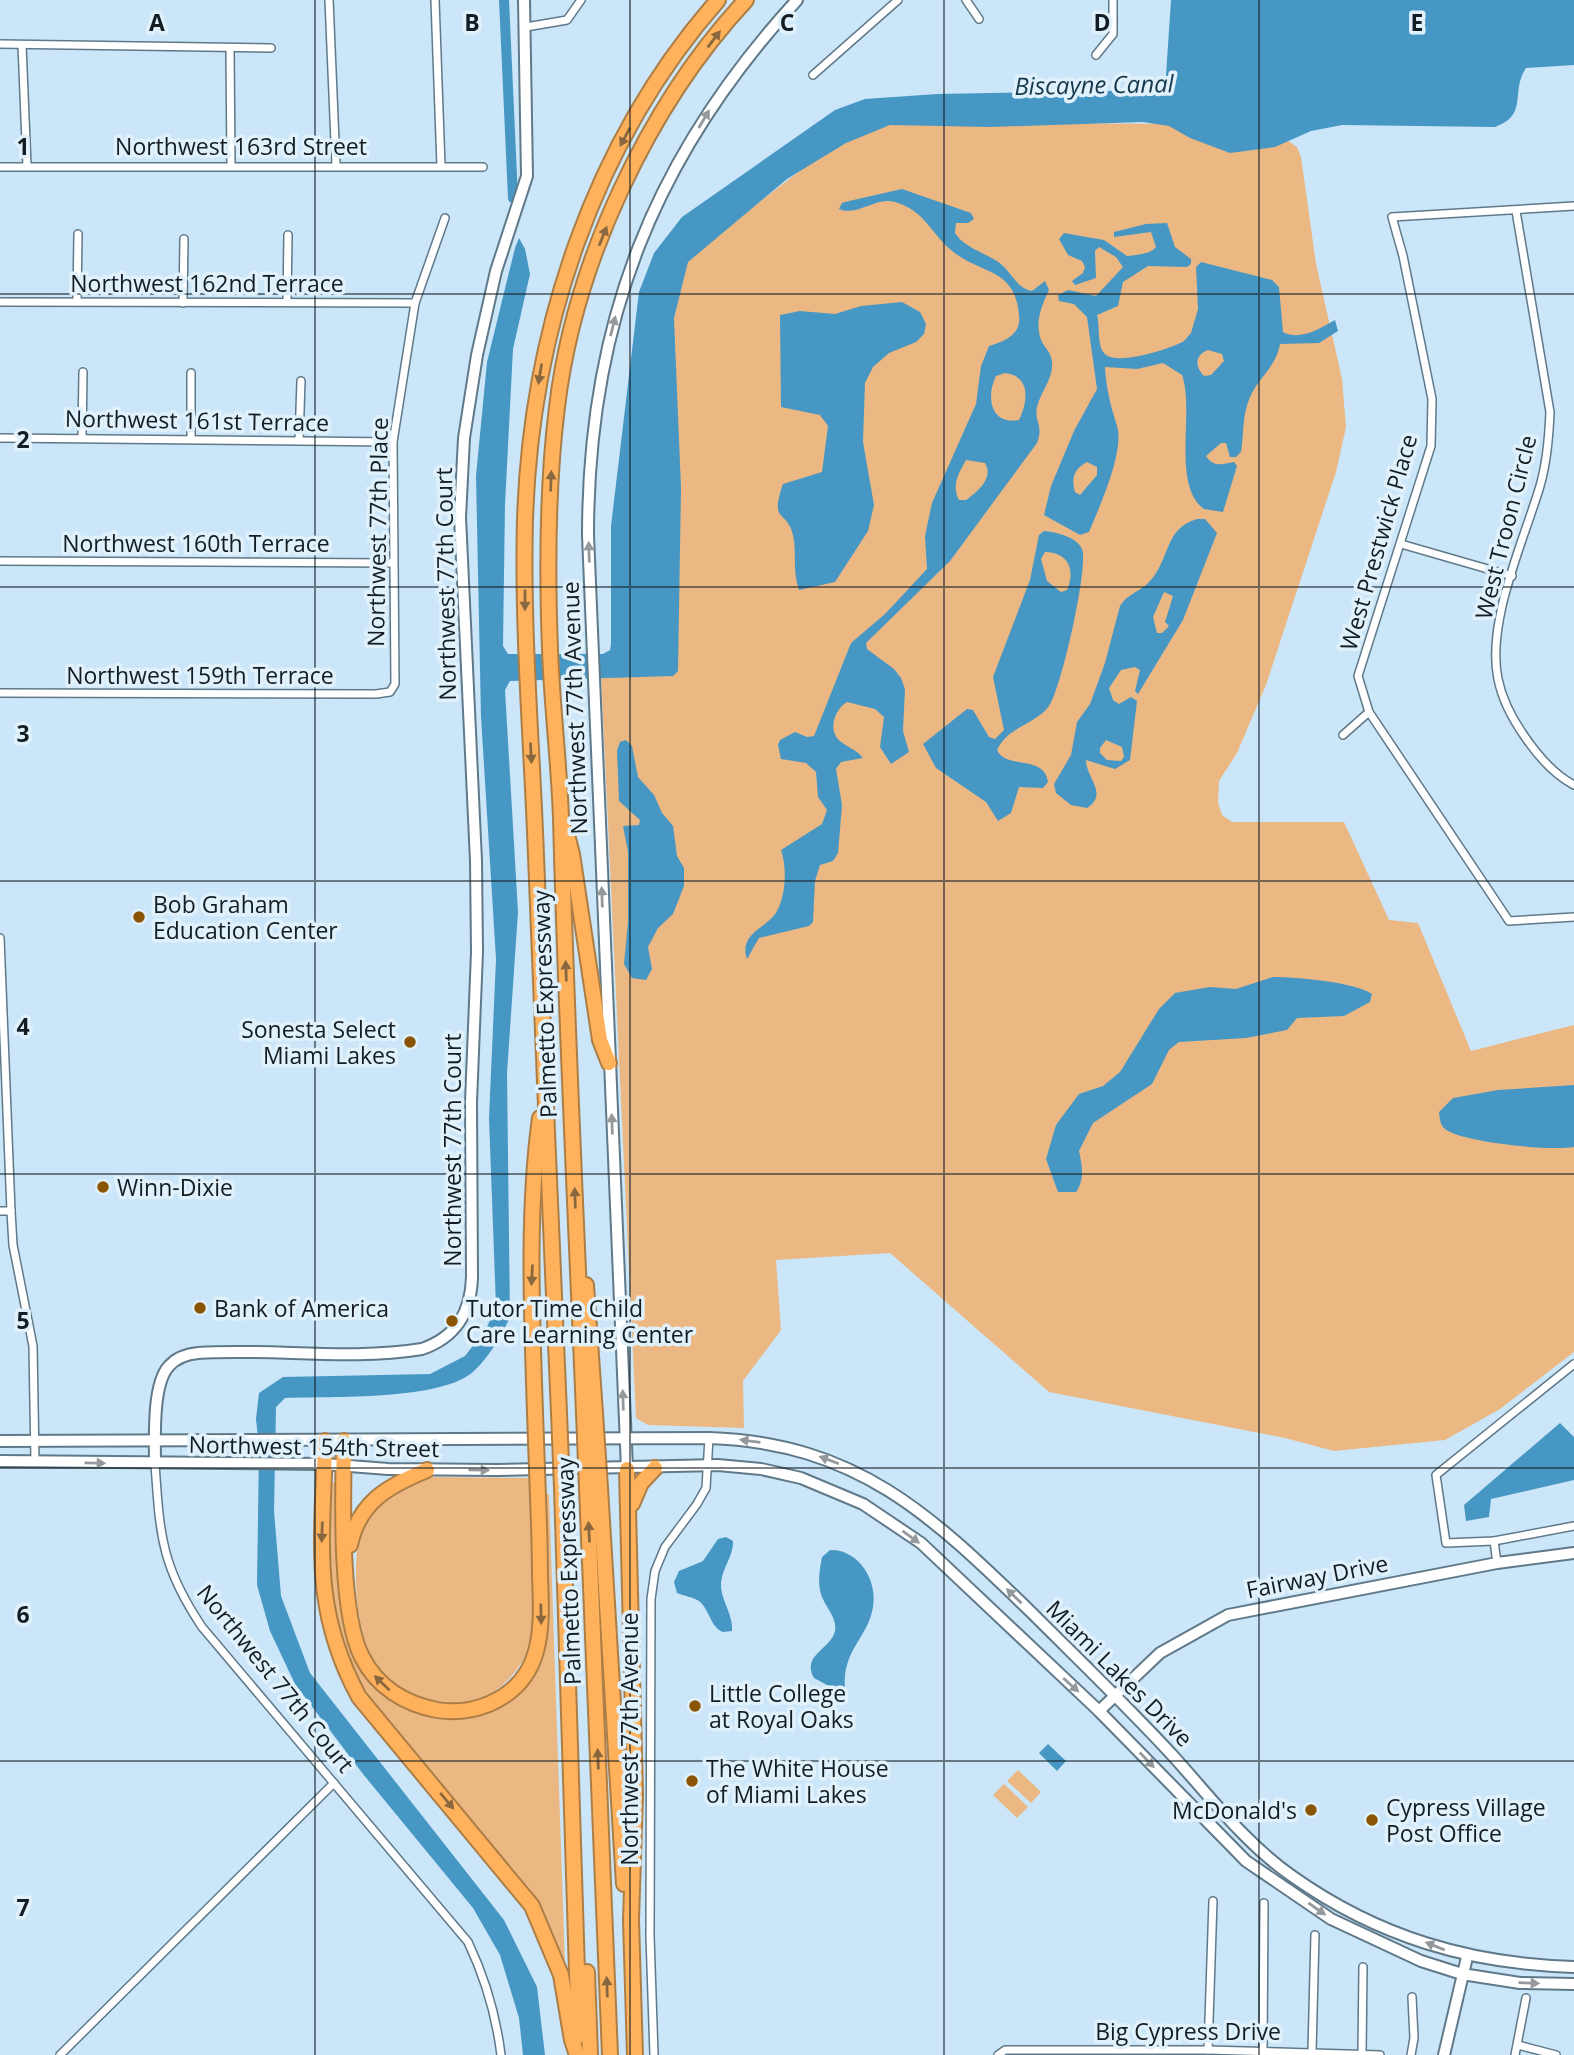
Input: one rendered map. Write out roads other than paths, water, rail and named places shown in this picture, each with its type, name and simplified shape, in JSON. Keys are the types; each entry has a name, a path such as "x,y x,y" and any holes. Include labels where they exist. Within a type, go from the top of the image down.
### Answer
{"highway":[{"name":"Palmetto Expressway","path":"579,2055 562,1488 525,648 525,518 530,454 543,357 558,299 588,212 628,130 667,66 718,0"},
{"name":"Palmetto Expressway","path":"610,2055 594,1488 576,1225 561,814 550,647 554,443 565,359 596,253 628,174 687,75 746,0"},
{"path":"561,814 572,854 600,1040 609,1063"},
{"path":"344,1441 347,1560 353,1634 362,1657 375,1677 393,1693 419,1706 448,1712 477,1709 499,1699 522,1681 535,1658 542,1636 531,1301 536,1150 545,1085"},
{"path":"325,1441 320,1564 324,1602 342,1665 359,1697 532,1906 561,1975 572,2040 579,2055"},
{"path":"627,1468 635,1795 632,1920 635,2055"},
{"path":"629,1511 641,1483 655,1468"},
{"path":"347,1560 355,1525 366,1506 391,1485 427,1470"},
{"path":"594,1488 625,1899 632,1920"},
{"path":"573,1853 584,1902 590,2055"}],"main road":[{"name":"Northwest 77th Court","path":"155,1464 161,1378 171,1364 188,1354 370,1353 422,1349 439,1343 452,1333 469,1305 472,1277 471,1102 477,952 476,861 460,517 464,438 477,355 496,271 527,176 524,0"},
{"name":"Northwest 77th Avenue","path":"627,1468 592,644 588,489 592,431 621,297 660,195 679,159 751,50 797,0"},
{"name":"Miami Lakes Drive","path":"625,1439 709,1438 762,1443 803,1452 850,1468 894,1492 944,1529 1116,1695 1245,1838 1291,1875 1319,1894 1379,1925 1467,1957 1519,1966 1574,1967"},
{"name":"Northwest 154th Street","path":"0,1441 625,1439"},
{"name":"Northwest 154th Street","path":"0,1461 324,1464 427,1470 627,1468"},
{"name":"Miami Lakes Drive","path":"627,1468 709,1465 761,1469 801,1478 872,1509 930,1552 1099,1711 1245,1861 1331,1919 1421,1961 1462,1973 1520,1983 1574,1984"},
{"name":"Fairway Drive","path":"1099,1711 1160,1653 1228,1615 1497,1563 1574,1553"},
{"path":"1444,2055 1467,1957"}],"street":[{"path":"329,0 336,165"},
{"path":"435,0 441,166"},
{"path":"526,27 567,20 581,0"},
{"path":"813,75 898,0"},
{"path":"966,0 979,19"},
{"path":"1096,55 1113,34 1113,0"},
{"path":"0,44 271,48"},
{"path":"22,45 27,166"},
{"path":"229,49 231,165"},
{"name":"Northwest 163rd Street","path":"0,167 483,167"},
{"path":"1516,211 1574,206"},
{"name":"West Prestwick Place","path":"1516,211 1392,217 1403,256 1432,399 1431,446 1358,676 1369,712 1509,921 1574,917"},
{"name":"West Troon Circle","path":"1516,211 1550,412 1549,444 1541,483 1512,576 1497,642 1497,677 1516,724 1531,746 1552,769 1574,785"},
{"name":"Northwest 77th Place","path":"395,684 393,442 415,303 445,218"},
{"path":"77,302 78,234"},
{"path":"287,302 288,235"},
{"path":"183,303 184,239"},
{"name":"Northwest 162nd Terrace","path":"0,302 415,303"},
{"path":"82,438 83,372"},
{"path":"191,373 191,439"},
{"path":"299,440 301,381"},
{"name":"Northwest 161st Terrace","path":"0,439 393,442"},
{"path":"1401,544 1512,576"},
{"name":"Northwest 160th Terrace","path":"0,561 393,563"},
{"name":"Northwest 159th Terrace","path":"0,693 376,695 390,692 395,684"},
{"path":"1343,735 1369,712"},
{"path":"0,938 13,1245 33,1346 35,1461"},
{"path":"0,1211 11,1211"},
{"path":"1572,1370 1436,1475 1446,1543 1494,1541 1574,1526"},
{"name":"Northwest 77th Avenue","path":"654,2055 650,1936 650,1599 661,1555 672,1535 701,1497 709,1465 709,1438"},
{"name":"Northwest 77th Court","path":"155,1464 160,1528 166,1561 178,1592 202,1627 468,1942 483,1973 495,2012 501,2055"},
{"path":"1494,1541 1497,1563"},
{"path":"60,2055 334,1783"},
{"path":"1208,2050 1213,1900"},
{"path":"1263,2051 1264,1903"},
{"path":"1311,2051 1315,1935"},
{"path":"1363,1967 1363,2054"},
{"path":"1411,2055 1414,2038 1412,1997"},
{"path":"1515,2055 1526,1998"},
{"path":"1518,2045 1556,2055"},
{"name":"Big Cypress Drive","path":"998,2055 1005,2050 1311,2051 1380,2055"}],"water":[{"path":"1171,0 1574,0 1574,65 1526,68 1521,77 1516,109 1505,122 1495,127 1342,125 1311,131 1275,147 1230,153 1190,138 1169,126 1143,122 990,127 890,125 846,143 787,179 688,262 674,318 681,488 678,671 673,676 510,681 505,690 518,912 507,1073 510,1318 485,1359 459,1381 437,1388 385,1395 285,1398 276,1407 274,1511 281,1596 310,1673 504,1920 537,1987 545,2055 523,2055 519,2018 500,1955 473,1908 363,1774 295,1684 270,1631 257,1585 259,1448 256,1419 259,1393 283,1377 430,1374 465,1356 486,1329 496,1307 489,1118 496,959 481,717 476,476 487,362 515,248 519,238 525,249 530,274 513,349 505,504 503,646 508,654 603,654 610,650 611,644 611,526 639,292 654,253 682,217 835,110 865,99 937,94 1165,90"},
{"path":"902,189 971,213 974,219 968,223 956,223 955,233 959,238 1002,265 1027,289 1032,291 1045,281 1049,290 1041,309 1039,329 1042,342 1051,356 1052,367 1037,407 1040,432 1037,443 950,561 866,643 867,649 894,669 901,678 905,689 903,731 909,752 891,764 880,747 884,717 875,709 847,702 839,710 833,726 836,736 863,758 841,762 836,769 842,805 838,853 833,861 820,865 815,881 813,922 809,926 759,938 747,959 745,950 750,937 773,917 780,904 785,881 781,850 822,824 827,810 818,797 816,772 806,763 781,759 778,745 780,740 795,732 807,737 814,736 851,643 885,614 927,569 925,536 932,503 976,404 981,366 989,346 1011,336 1018,328 1016,300 1004,280 951,250 913,210 888,201 853,210 839,209 842,203","holes":["1005,373 1019,379 1025,390 1019,420 1002,418 996,414 993,407 993,384 996,376","966,460 985,463 988,474 975,493 966,500 959,500 956,484"]},
{"path":"1167,223 1175,247 1191,259 1191,264 1187,267 1148,266 1123,282 1118,306 1097,315 1100,345 1110,357 1143,355 1184,341 1191,333 1198,309 1196,267 1201,262 1272,280 1279,287 1283,332 1303,335 1335,320 1338,331 1319,343 1280,344 1275,359 1247,404 1241,452 1236,457 1230,457 1226,443 1221,443 1206,456 1215,464 1234,462 1237,466 1223,512 1204,509 1194,498 1188,483 1185,390 1182,375 1163,363 1137,369 1105,367 1119,437 1110,479 1099,509 1089,532 1080,535 1044,515 1051,486 1074,431 1097,389 1087,317 1074,304 1059,301 1058,295 1068,290 1096,296 1123,267 1116,257 1099,247 1095,251 1096,278 1075,285 1072,281 1083,273 1085,267 1082,261 1068,255 1059,239 1064,233 1104,240 1127,256 1139,255 1156,247 1151,232 1114,237 1114,232 1146,224","holes":["1208,350 1222,354 1224,361 1211,375 1204,376 1197,362 1200,355","1087,462 1097,467 1097,475 1080,495 1075,492 1073,482 1076,471"]},
{"path":"902,302 920,312 926,324 924,334 916,342 889,353 873,367 865,383 863,442 874,505 868,531 835,582 799,590 793,535 778,511 779,497 783,484 822,472 828,426 820,415 781,407 780,315 800,311 835,314 861,306"},
{"path":"1205,519 1217,533 1183,620 1138,694 1135,691 1140,670 1135,667 1121,670 1109,688 1113,700 1119,704 1131,697 1137,701 1130,760 1115,769 1086,760 1096,797 1087,808 1071,805 1056,793 1054,784 1071,755 1077,722 1090,704 1105,663 1120,606 1156,574 1173,537 1186,523","holes":["1164,592 1173,596 1165,622 1169,626 1162,633 1157,633 1153,617","1106,740 1122,747 1124,757 1121,761 1107,760 1100,753"]},
{"path":"1044,531 1066,536 1082,549 1078,602 1067,654 1049,706 1037,718 1008,736 997,750 1008,760 1040,768 1048,782 1043,788 1019,787 1011,813 998,821 986,802 936,768 923,744 967,709 973,710 989,737 995,739 1004,730 993,677 1030,580 1039,535","holes":["1045,552 1064,559 1070,569 1070,583 1067,590 1061,592 1047,581 1041,559"]},
{"path":"626,740 632,746 638,777 654,795 662,813 673,826 677,856 684,868 684,886 673,914 658,928 648,947 652,969 646,980 632,978 624,964 628,922 628,852 623,826 639,825 640,820 619,801 617,750 620,742"},
{"path":"1273,977 1339,983 1372,994 1370,1002 1344,1016 1297,1018 1287,1030 1246,1038 1179,1042 1169,1050 1152,1084 1093,1123 1079,1151 1082,1172 1079,1187 1076,1192 1058,1192 1046,1159 1056,1125 1079,1094 1103,1086 1120,1072 1159,1009 1175,993 1210,987 1236,989"},
{"path":"1574,1085 1574,1147 1529,1147 1474,1139 1448,1131 1440,1120 1439,1112 1453,1098 1498,1090"},
{"path":"1560,1423 1574,1437 1574,1480 1491,1499 1489,1517 1466,1521 1464,1505"},
{"path":"726,1537 733,1541 733,1546 722,1577 721,1589 732,1631 723,1632 715,1626 699,1601 677,1593 674,1582 679,1571 703,1561 718,1539"},
{"path":"830,1550 840,1551 857,1560 869,1577 874,1597 870,1618 847,1664 845,1688 840,1692 814,1678 811,1670 814,1658 835,1631 834,1621 819,1586 822,1557"},
{"path":"1048,1744 1066,1761 1057,1771 1039,1753"}],"waterway":[{"path":"504,0 513,198"}],"place":[{"name":"Bob Graham Education Center","path":"139,917"},
{"name":"Sonesta Select Miami Lakes","path":"410,1042"},
{"name":"Winn-Dixie","path":"103,1187"},
{"name":"Bank of America","path":"200,1308"},
{"name":"Tutor Time Child Care Learning Center","path":"452,1321"},
{"name":"Little College at Royal Oaks","path":"695,1706"},
{"name":"The White House of Miami Lakes","path":"692,1781"},
{"name":"McDonald's","path":"1311,1810"},
{"name":"Cypress Village Post Office","path":"1372,1820"}],"water label":[{"name":"Biscayne Canal","path":"1094,84"}]}
